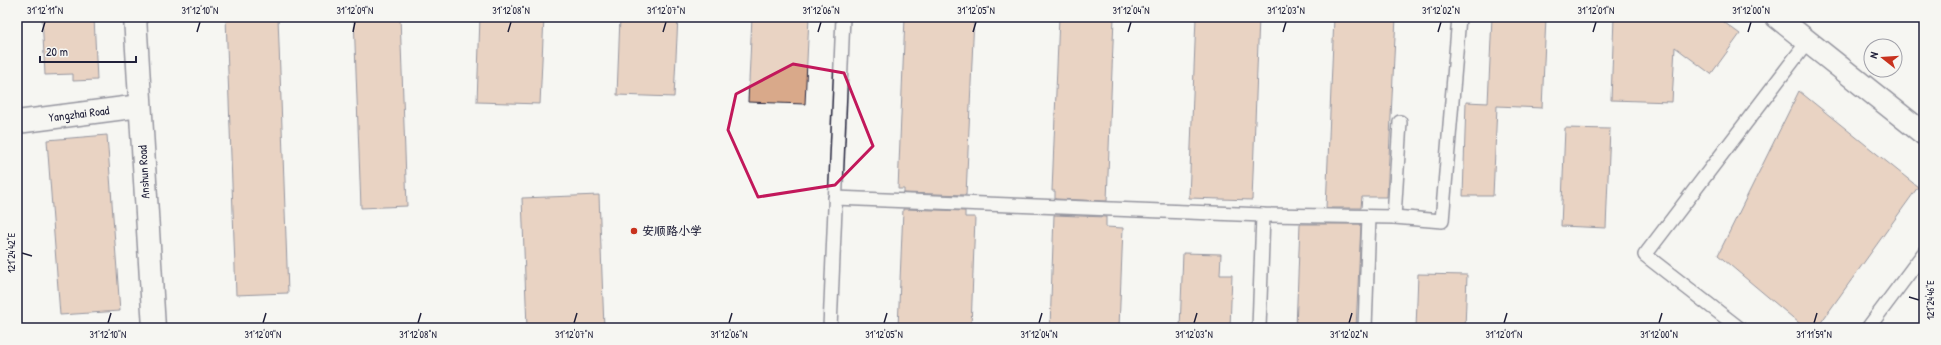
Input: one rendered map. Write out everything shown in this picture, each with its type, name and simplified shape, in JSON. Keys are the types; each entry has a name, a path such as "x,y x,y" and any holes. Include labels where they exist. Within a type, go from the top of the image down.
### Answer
{"street":[{"name":"Anshun Road","path":"135,17 154,328"},
{"path":"1777,17 1924,134"},
{"name":"Yangzhai Road","path":"17,122 140,106"}],"lane":[{"path":"830,328 843,17"},
{"path":"835,198 1264,215 1369,217 1442,221 1459,17"},
{"path":"1739,328 1645,255 1808,42"},
{"path":"1394,218 1400,122"},
{"path":"1259,328 1264,215"},
{"path":"1365,328 1369,217"},
{"path":"1868,328 1924,253"}],"highlighted area":[{"path":"793,64 844,73 873,146 835,185 758,197 728,130 736,94"}],"building":[{"path":"42,17 94,17 97,80 73,81 73,74 45,75"},
{"path":"226,17 278,17 288,293 236,295"},
{"path":"354,17 400,17 407,206 361,208"},
{"path":"480,17 544,17 540,104 477,102"},
{"path":"620,17 678,17 674,97 617,95"},
{"path":"752,17 809,17 805,104 748,102"},
{"path":"905,17 974,17 966,195 904,193 904,189 898,189"},
{"path":"1059,17 1114,17 1107,201 1055,199 1055,191 1052,191"},
{"path":"1196,17 1259,17 1252,200 1189,198"},
{"path":"1334,17 1396,17 1387,197 1362,197 1361,208 1326,208"},
{"path":"1492,17 1546,17 1542,108 1497,106 1493,196 1463,196 1466,102 1488,103"},
{"path":"1614,17 1717,17 1740,34 1711,74 1675,47 1672,102 1611,100"},
{"path":"1799,91 1918,187 1817,328 1805,328 1718,255"},
{"path":"1565,128 1610,129 1606,228 1561,226"},
{"path":"107,135 120,311 60,315 47,140"},
{"path":"599,195 604,328 527,328 522,198"},
{"path":"903,209 965,211 965,217 975,217 971,328 898,328"},
{"path":"1054,215 1106,217 1106,227 1123,228 1119,328 1050,328"},
{"path":"1300,224 1361,224 1356,328 1296,328"},
{"path":"1183,253 1221,254 1220,275 1232,275 1230,328 1180,328"},
{"path":"1418,274 1467,275 1465,328 1416,328"}],"place":[{"name":"安顺路小学","path":"634,231"}]}
